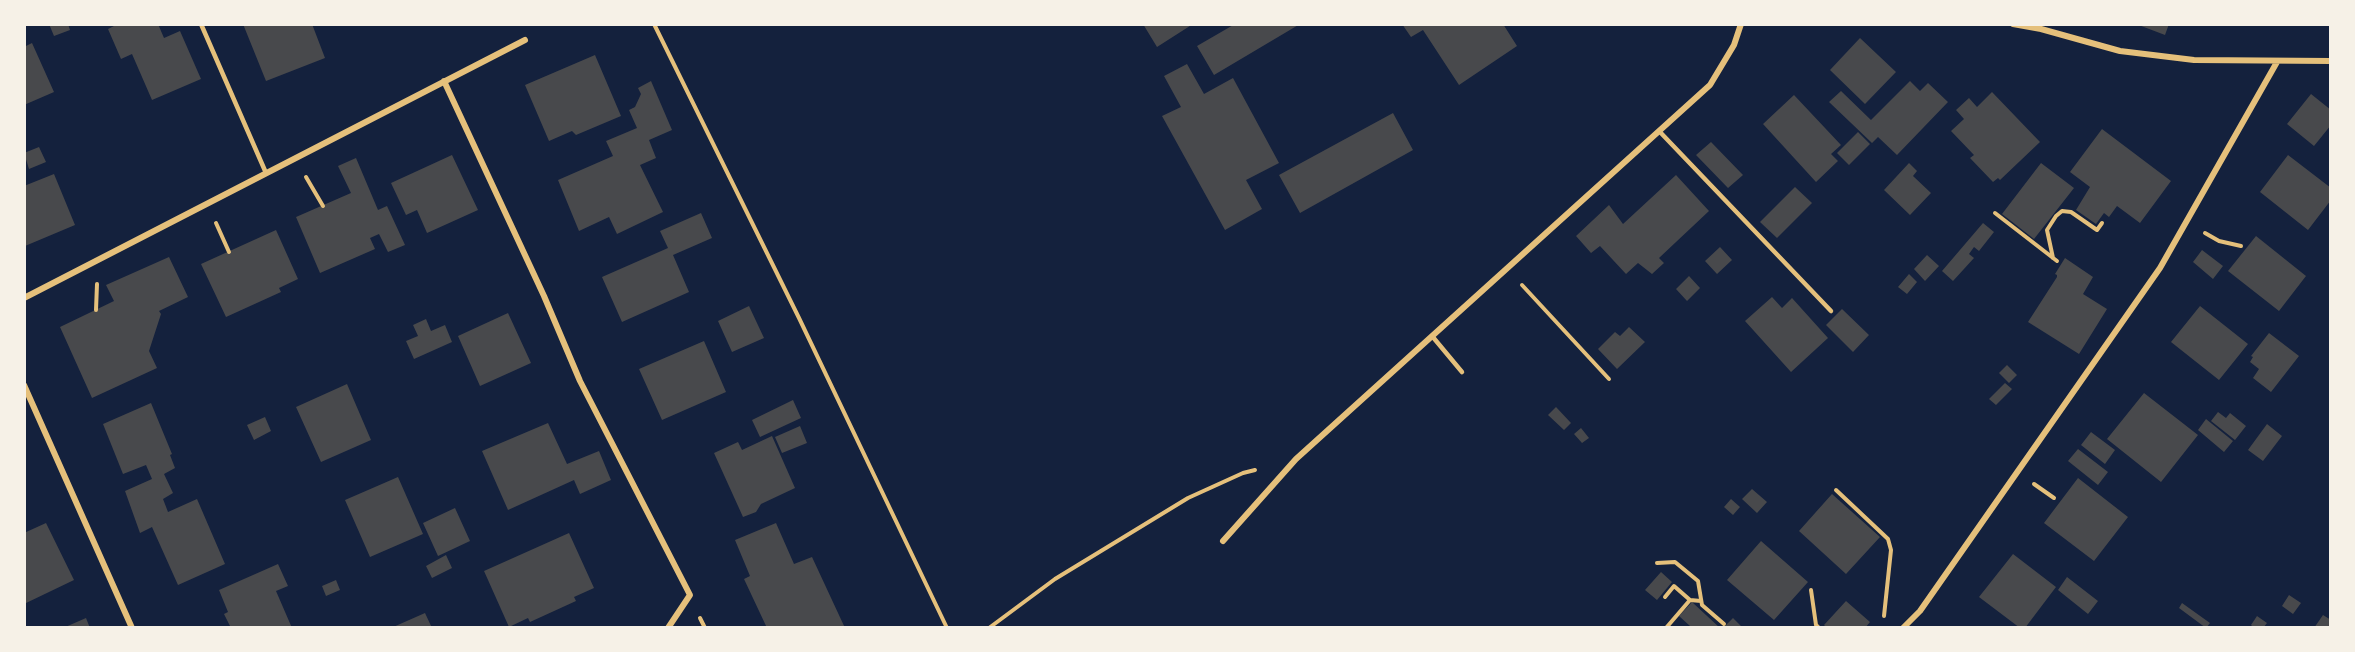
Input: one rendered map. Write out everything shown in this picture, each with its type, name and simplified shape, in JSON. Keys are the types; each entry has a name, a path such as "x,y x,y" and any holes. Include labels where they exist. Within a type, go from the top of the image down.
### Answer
{"street":[{"path":"1223,540 1296,459 1710,85 1734,45 1741,24"},
{"path":"2013,24 2041,29 2120,51 2194,60 2331,61"},
{"path":"24,298 525,40"},
{"path":"1904,628 1920,611 2019,472 2160,268 2277,62"},
{"path":"444,81 544,296 580,381 690,595 668,628"},
{"path":"24,385 132,628"}],"lane":[{"path":"201,24 266,173"},
{"path":"1660,132 1831,311"},
{"path":"1432,336 1462,372"}],"path":[{"path":"654,24 799,318 947,628"},
{"path":"304,175 323,206"},
{"path":"1995,213 2055,259 2047,230 2062,211 2071,212 2097,230 2102,223"},
{"path":"214,217 229,252"},
{"path":"2186,222 2219,241 2241,246"},
{"path":"96,310 98,277"},
{"path":"1520,284 1609,379"},
{"path":"988,628 1055,579 1188,498 1243,473 1296,459"},
{"path":"1836,490 1888,539 1891,550 1884,617"},
{"path":"1657,563 1675,562 1698,581 1702,605 1724,624"},
{"path":"1665,597 1674,586 1689,600 1701,601"},
{"path":"1811,590 1816,625 1819,628"},
{"path":"1666,628 1689,600"}],"building":[{"path":"49,24 68,24 70,30 54,36"},
{"path":"118,24 158,24 164,38 180,31 201,79 152,100 132,54 121,59 108,29"},
{"path":"243,24 312,24 325,58 266,81"},
{"path":"1143,24 1193,24 1157,47"},
{"path":"1235,24 1300,24 1214,75 1197,46"},
{"path":"1402,24 1503,24 1517,46 1459,85 1423,30 1411,37"},
{"path":"2136,24 2169,24 2165,35"},
{"path":"1860,38 1896,72 1865,104 1830,70"},
{"path":"32,43 54,92 24,105 24,47"},
{"path":"595,55 621,116 576,135 572,131 549,141 525,85"},
{"path":"1187,64 1204,94 1233,78 1279,163 1246,180 1262,209 1225,230 1162,116 1181,107 1164,76"},
{"path":"651,81 672,130 649,140 656,158 640,165 663,212 617,234 609,217 579,231 558,180 613,156 606,141 637,128 629,110 635,107 641,94 638,88"},
{"path":"1910,81 1920,91 1928,83 1948,102 1897,155 1878,137 1872,143 1829,102 1841,91 1871,120"},
{"path":"1992,92 2040,142 2000,180 1998,178 1993,182 1970,158 1974,155 1951,131 1964,119 1956,110 1969,98 1977,107"},
{"path":"2311,94 2331,110 2331,125 2314,146 2287,124"},
{"path":"1794,95 1841,145 1831,154 1838,161 1816,182 1763,124"},
{"path":"1393,113 1413,150 1300,213 1279,175"},
{"path":"2102,129 2171,181 2140,223 2117,206 2109,217 2104,213 2096,224 2076,210 2090,187 2070,172"},
{"path":"1858,132 1870,144 1849,165 1837,153"},
{"path":"1711,142 1743,175 1728,188 1696,155"},
{"path":"39,147 46,162 29,169 24,153"},
{"path":"452,155 478,210 427,233 417,210 406,215 391,183"},
{"path":"2288,155 2331,188 2331,200 2308,230 2260,192"},
{"path":"356,158 378,210 387,206 405,245 388,252 379,234 370,238 375,249 320,273 296,217 351,193 338,166"},
{"path":"1909,163 1917,171 1913,176 1931,193 1910,215 1884,190"},
{"path":"2041,163 2074,188 2034,239 2002,214"},
{"path":"54,174 75,225 25,246 24,186"},
{"path":"1676,175 1709,211 1659,258 1664,263 1652,274 1638,263 1626,274 1600,246 1591,253 1576,236 1609,205 1623,224"},
{"path":"1795,187 1812,203 1777,238 1760,222"},
{"path":"701,213 712,238 673,255 689,292 622,322 602,277 668,248 660,231"},
{"path":"1983,223 1994,232 1979,251 1974,247 1969,254 1974,258 1953,281 1942,271"},
{"path":"276,230 298,279 279,288 281,292 226,317 201,264"},
{"path":"2256,236 2306,276 2279,311 2228,271"},
{"path":"1720,247 1732,260 1717,274 1705,261"},
{"path":"2202,250 2223,266 2213,279 2193,262"},
{"path":"1927,255 1939,266 1925,281 1914,269"},
{"path":"169,257 188,297 159,311 161,314 149,351 157,368 92,398 60,327 114,301 106,285"},
{"path":"2065,258 2093,277 2083,294 2107,309 2079,354 2028,322 2057,277 2055,274"},
{"path":"1909,274 1917,282 1907,294 1898,287"},
{"path":"1689,276 1700,288 1687,301 1676,289"},
{"path":"1772,297 1782,308 1792,298 1828,338 1791,372 1745,321"},
{"path":"749,306 764,338 732,352 718,321"},
{"path":"2200,306 2248,344 2219,380 2171,342"},
{"path":"1842,309 1869,335 1853,352 1826,325"},
{"path":"508,313 531,363 480,386 458,336"},
{"path":"426,319 431,331 445,325 452,342 414,359 406,341 418,336 413,325"},
{"path":"1629,327 1645,342 1617,369 1598,349 1615,332 1620,336"},
{"path":"2269,333 2299,356 2271,392 2253,378 2259,369 2250,362 2253,357 2251,356"},
{"path":"704,341 726,392 662,420 639,369"},
{"path":"2007,365 2017,375 2009,383 1999,373"},
{"path":"2005,383 2012,389 1996,405 1989,399"},
{"path":"347,384 371,440 321,462 296,407"},
{"path":"2144,393 2198,435 2161,482 2107,439"},
{"path":"793,400 801,418 760,437 752,420"},
{"path":"151,403 172,454 170,455 175,468 164,474 173,493 163,499 168,512 197,499 225,564 178,585 152,527 140,533 125,491 152,479 146,465 123,474 103,424"},
{"path":"1556,407 1571,423 1564,430 1548,415"},
{"path":"2218,412 2226,418 2230,413 2246,426 2235,440 2211,421"},
{"path":"265,417 271,431 254,440 247,425"},
{"path":"2206,419 2233,441 2224,452 2198,430"},
{"path":"548,423 567,464 599,451 611,480 580,494 574,480 508,510 482,451"},
{"path":"2267,424 2282,436 2263,461 2248,450"},
{"path":"800,426 807,443 782,453 775,437"},
{"path":"1581,428 1589,438 1582,443 1574,434"},
{"path":"2091,432 2115,450 2105,464 2081,445"},
{"path":"772,436 795,488 761,504 756,512 743,517 714,453 738,442 742,450"},
{"path":"2078,449 2108,472 2098,485 2068,461"},
{"path":"398,477 423,534 370,557 345,500"},
{"path":"2078,478 2128,517 2094,561 2044,523"},
{"path":"1752,489 1767,502 1757,513 1742,499"},
{"path":"1832,494 1880,537 1846,574 1799,531"},
{"path":"1731,499 1740,507 1733,515 1724,507"},
{"path":"455,508 470,541 438,556 423,523"},
{"path":"46,523 74,580 24,604 24,533"},
{"path":"776,523 794,564 812,557 845,628 767,628 744,579 750,576 735,540"},
{"path":"569,533 594,588 574,597 576,601 530,622 528,618 509,627 484,571"},
{"path":"1761,541 1808,582 1774,620 1727,580"},
{"path":"2013,554 2056,587 2025,628 2020,628 1979,597"},
{"path":"446,555 452,568 432,578 426,566"},
{"path":"278,564 288,586 276,591 292,628 231,628 224,614 228,612 219,590"},
{"path":"1661,572 1672,582 1657,600 1645,590"},
{"path":"2067,577 2098,601 2088,614 2058,590"},
{"path":"336,580 340,590 326,596 322,586"},
{"path":"2289,595 2301,603 2293,614 2282,606"},
{"path":"1846,601 1870,622 1865,628 1827,628 1824,625"},
{"path":"1692,602 1720,628 1688,628 1690,626 1679,616"},
{"path":"2182,603 2210,623 2206,628 2179,608"},
{"path":"425,613 432,628 391,628"},
{"path":"2323,615 2331,620 2331,628 2314,628"},
{"path":"2257,616 2267,623 2263,628 2254,628 2251,625"},
{"path":"86,618 90,628 63,628"},
{"path":"1733,618 1743,628 1723,628"}]}
